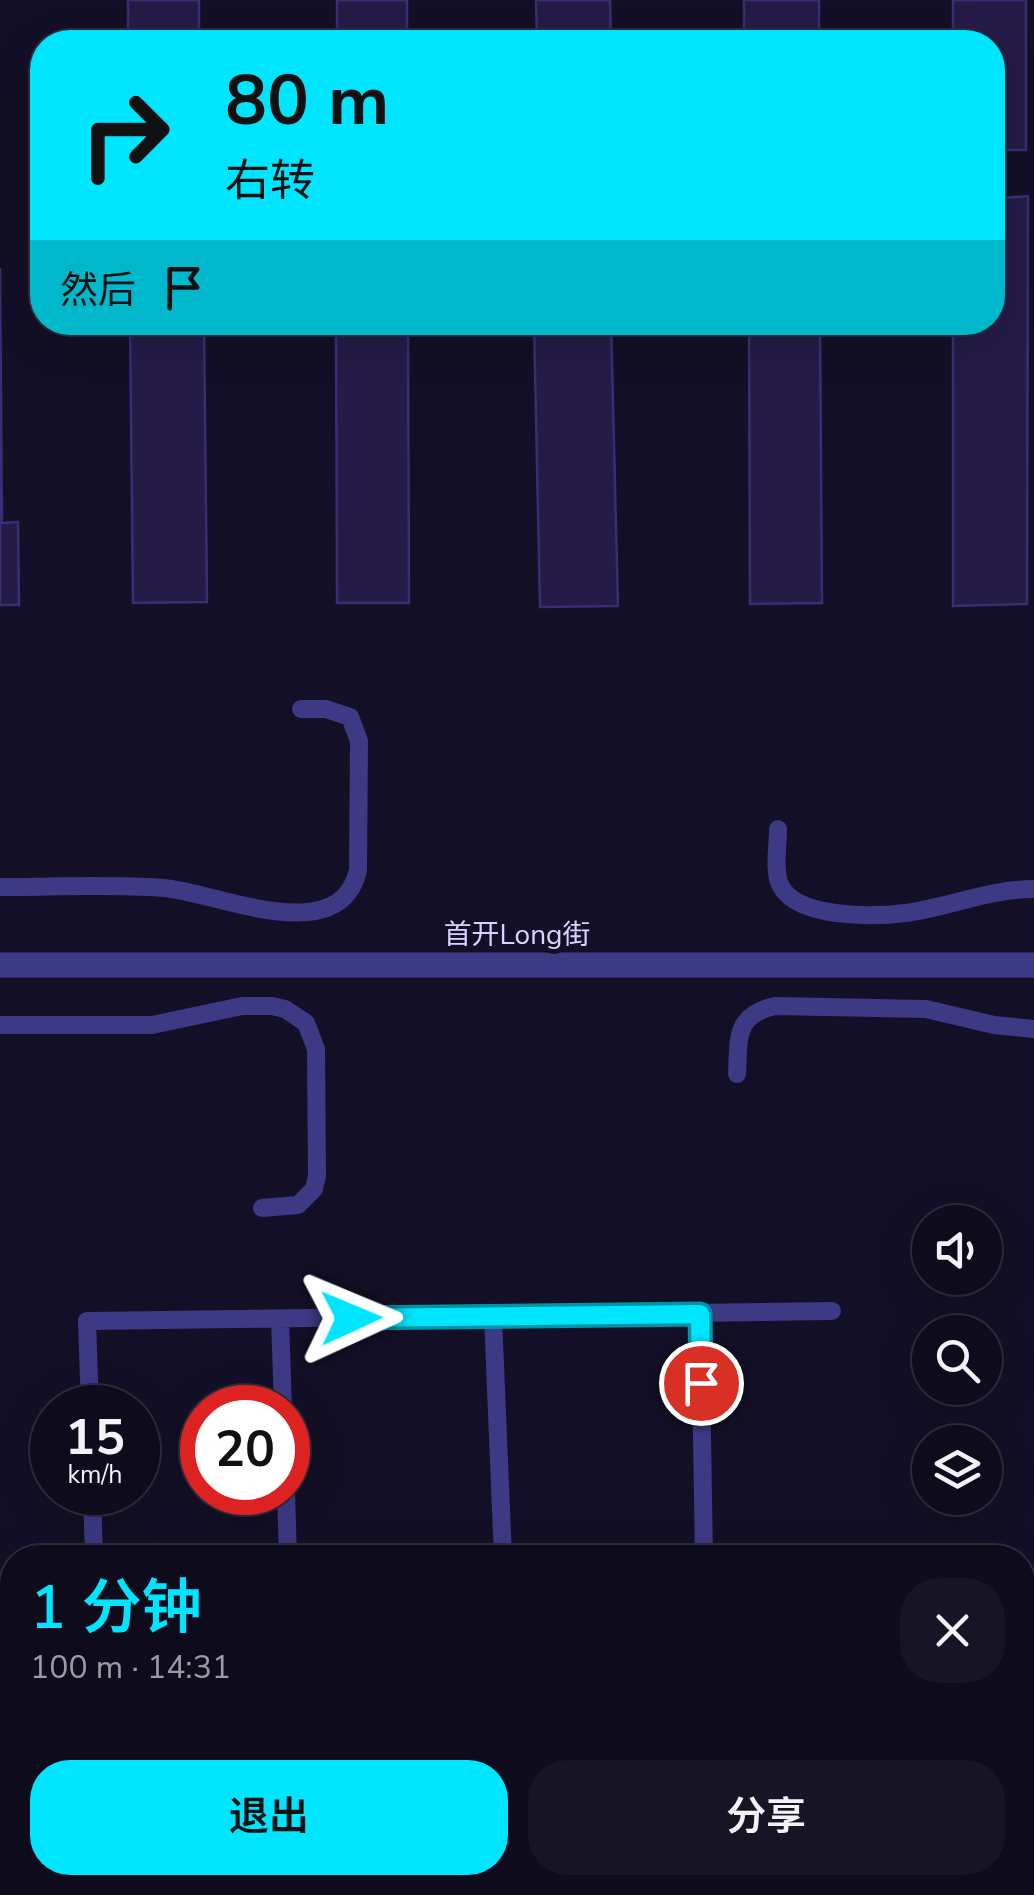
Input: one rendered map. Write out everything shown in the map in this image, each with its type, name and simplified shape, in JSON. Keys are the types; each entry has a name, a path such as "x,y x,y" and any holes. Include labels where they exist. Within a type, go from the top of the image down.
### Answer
{"street":[{"name":"首开Long街","path":"0,965 1034,965"}],"lane":[{"path":"0,887 168,888 266,910 307,910 334,904 354,884 358,870 359,741 350,717 326,709 301,709"},
{"path":"778,829 779,882 786,894 808,909 904,913 988,892 1034,889"},
{"path":"0,1025 152,1026 256,1004 296,1015 306,1023 316,1049 317,1176 314,1189 298,1205 262,1208"},
{"path":"737,1074 742,1026 754,1012 775,1006 926,1009 994,1026 1034,1030"},
{"path":"89,1385 87,1322 832,1311"},
{"path":"700,1314 704,1545"},
{"path":"493,1316 502,1545"},
{"path":"280,1319 282,1385"},
{"path":"93,1515 94,1545"},
{"path":"287,1515 288,1545"}],"building":[{"path":"128,0 199,0 199,30 128,30"},
{"path":"337,0 407,0 407,30 337,30"},
{"path":"536,0 610,0 611,30 537,30"},
{"path":"744,0 819,0 819,30 744,30"},
{"path":"953,0 1026,0 1026,150 1005,150 1005,30 953,30"},
{"path":"1028,196 1027,604 953,606 953,335 1005,335 1005,198"},
{"path":"0,268 2,523 18,522 19,605 0,605"},
{"path":"130,335 204,335 207,602 133,603"},
{"path":"336,335 408,335 409,603 337,603"},
{"path":"534,335 611,335 618,606 540,607"},
{"path":"749,335 820,335 822,603 750,604"}],"route":[{"path":"351,1318 700,1314 701,1383"}]}
